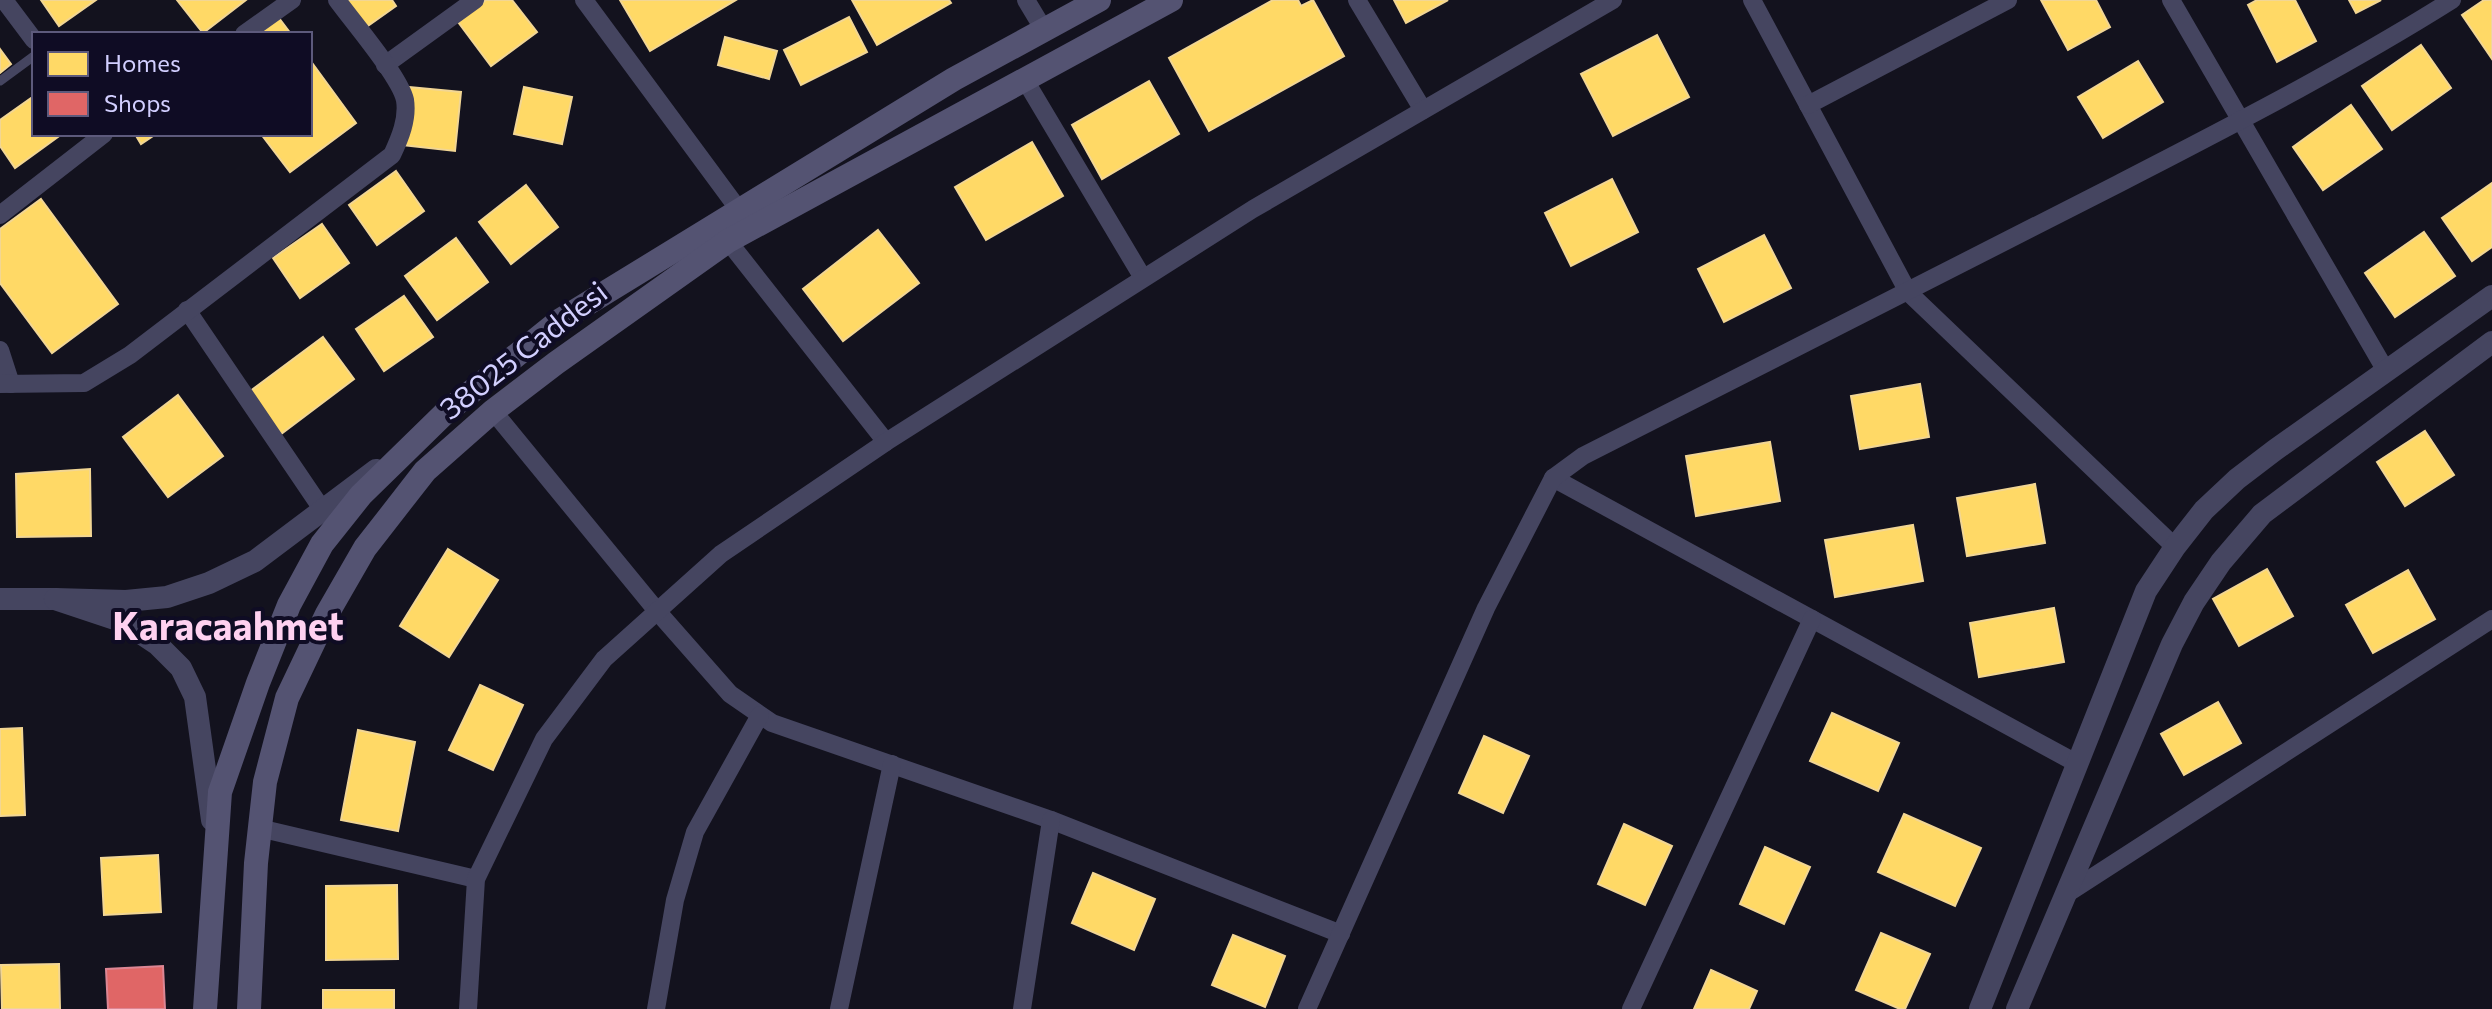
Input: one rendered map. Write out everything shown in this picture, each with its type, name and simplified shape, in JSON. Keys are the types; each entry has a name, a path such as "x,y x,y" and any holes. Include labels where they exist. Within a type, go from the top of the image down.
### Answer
{"main road":[{"name":"38025 Caddesi","path":"205,1009 220,792 289,605 322,544 361,495 445,413 559,321 954,79 1099,0"},
{"name":"38025 Caddesi","path":"249,1009 259,828 265,782 287,698 327,614 365,548 425,471 493,411 728,241 1171,0"}],"street":[{"path":"4,0 32,37"},
{"path":"247,32 292,0"},
{"path":"0,350 6,384 84,383 130,355 392,155 400,139 405,116 404,98 398,82 337,0"},
{"path":"385,65 475,0"},
{"path":"584,0 739,210"},
{"path":"1026,0 1044,30"},
{"path":"1357,0 1423,110"},
{"path":"468,1009 476,879 544,739 604,659 721,554 886,442 1253,209 1613,0"},
{"path":"1752,0 1908,292 2175,547"},
{"path":"1808,105 2008,0"},
{"path":"2171,0 2386,371"},
{"path":"1307,1009 1486,608 1553,478 1596,449 2241,120 2401,32 2452,0"},
{"path":"1025,80 1143,278"},
{"path":"0,215 101,136"},
{"path":"728,241 886,442"},
{"path":"1980,1009 2146,591 2175,547 2204,510 2237,479 2492,296"},
{"path":"187,310 322,509"},
{"path":"2017,1009 2172,644 2194,602 2221,562 2262,514 2492,342"},
{"path":"493,411 657,611 730,694 772,723 1051,820 1341,934"},
{"path":"0,599 126,601 167,597 209,583 255,561 415,441"},
{"path":"1553,478 2078,764"},
{"path":"55,599 124,622 157,644 181,668 195,697 216,847"},
{"path":"1631,1009 1812,619"},
{"path":"2065,895 2492,619"},
{"path":"656,1009 660,972 675,900 695,832 760,715"},
{"path":"839,1009 892,764"},
{"path":"1022,1009 1051,820"},
{"path":"259,828 476,879"}],"lane":[{"path":"0,81 32,57"}],"building: Homes":[{"path":"41,0 96,0 59,26"},
{"path":"177,0 246,0 204,32"},
{"path":"340,0 392,0 396,6 362,30"},
{"path":"486,0 512,0 537,32 491,66 458,22"},
{"path":"620,0 736,0 650,51"},
{"path":"852,0 949,0 951,3 877,45"},
{"path":"1273,0 1298,0 1301,6 1313,0 1344,56 1209,131 1169,58"},
{"path":"1394,0 1448,0 1406,23"},
{"path":"2041,0 2096,0 2110,27 2068,50"},
{"path":"2257,0 2295,0 2316,41 2277,62 2248,5"},
{"path":"2349,0 2381,0 2356,13"},
{"path":"2484,0 2492,0 2492,59 2462,15"},
{"path":"849,17 867,52 801,85 784,50"},
{"path":"279,18 290,32 261,32"},
{"path":"1657,35 1689,97 1613,136 1581,74"},
{"path":"725,37 777,51 769,79 718,65"},
{"path":"2421,45 2451,88 2392,130 2362,86"},
{"path":"0,49 11,64 0,73"},
{"path":"2138,61 2163,102 2103,138 2078,97"},
{"path":"312,63 356,123 290,172 263,136 312,136"},
{"path":"1149,81 1179,134 1102,179 1072,125"},
{"path":"409,87 461,92 455,151 403,145"},
{"path":"524,87 572,97 562,144 514,134"},
{"path":"32,97 32,136 59,136 15,168 0,146 0,120"},
{"path":"2351,105 2382,149 2323,190 2293,147"},
{"path":"136,136 153,136 141,144"},
{"path":"1032,142 1063,196 986,240 955,187"},
{"path":"396,171 424,211 377,245 349,205"},
{"path":"1612,179 1638,232 1571,266 1545,213"},
{"path":"2492,183 2492,247 2472,261 2442,218"},
{"path":"526,185 558,227 511,264 479,222"},
{"path":"41,199 118,304 52,353 0,283 0,229"},
{"path":"322,224 349,263 300,298 273,258"},
{"path":"878,230 919,283 843,341 803,289"},
{"path":"2424,232 2455,276 2395,317 2365,273"},
{"path":"1764,235 1791,288 1724,322 1698,269"},
{"path":"456,238 488,282 437,320 405,276"},
{"path":"404,296 433,337 384,371 356,329"},
{"path":"323,337 354,379 281,434 249,392"},
{"path":"1920,384 1929,437 1860,449 1851,396"},
{"path":"178,395 223,456 168,497 123,437"},
{"path":"2425,431 2454,475 2405,506 2377,462"},
{"path":"1770,442 1780,501 1696,516 1686,456"},
{"path":"90,469 91,536 17,537 16,474"},
{"path":"2035,484 2045,543 1967,556 1957,498"},
{"path":"1913,525 1923,581 1835,597 1825,540"},
{"path":"448,549 498,580 449,657 400,626"},
{"path":"2267,569 2293,616 2239,646 2213,599"},
{"path":"2408,570 2435,619 2373,653 2346,605"},
{"path":"2054,608 2064,662 1979,677 1970,623"},
{"path":"480,685 523,705 493,770 449,750"},
{"path":"2218,702 2241,743 2184,775 2161,734"},
{"path":"1832,713 1899,743 1878,791 1810,761"},
{"path":"22,728 25,815 0,816 0,729"},
{"path":"358,730 415,742 398,831 341,820"},
{"path":"1484,736 1529,756 1503,813 1459,793"},
{"path":"1904,814 1981,848 1955,906 1878,872"},
{"path":"1624,824 1672,846 1645,905 1598,884"},
{"path":"1765,847 1810,867 1784,924 1740,904"},
{"path":"158,855 161,912 104,915 101,858"},
{"path":"1093,873 1155,899 1134,950 1072,923"},
{"path":"397,885 398,959 326,960 326,886"},
{"path":"1881,933 1930,954 1905,1009 1856,990"},
{"path":"1233,935 1285,956 1265,1007 1212,985"},
{"path":"59,964 60,1009 2,1009 1,965"},
{"path":"1711,970 1757,991 1749,1009 1694,1009"},
{"path":"323,990 394,990 394,1009 323,1009"}],"building: Shops":[{"path":"163,966 165,1009 108,1009 106,969"}],"district":[{"name":"Karacaahmet","path":"228,627"}]}
